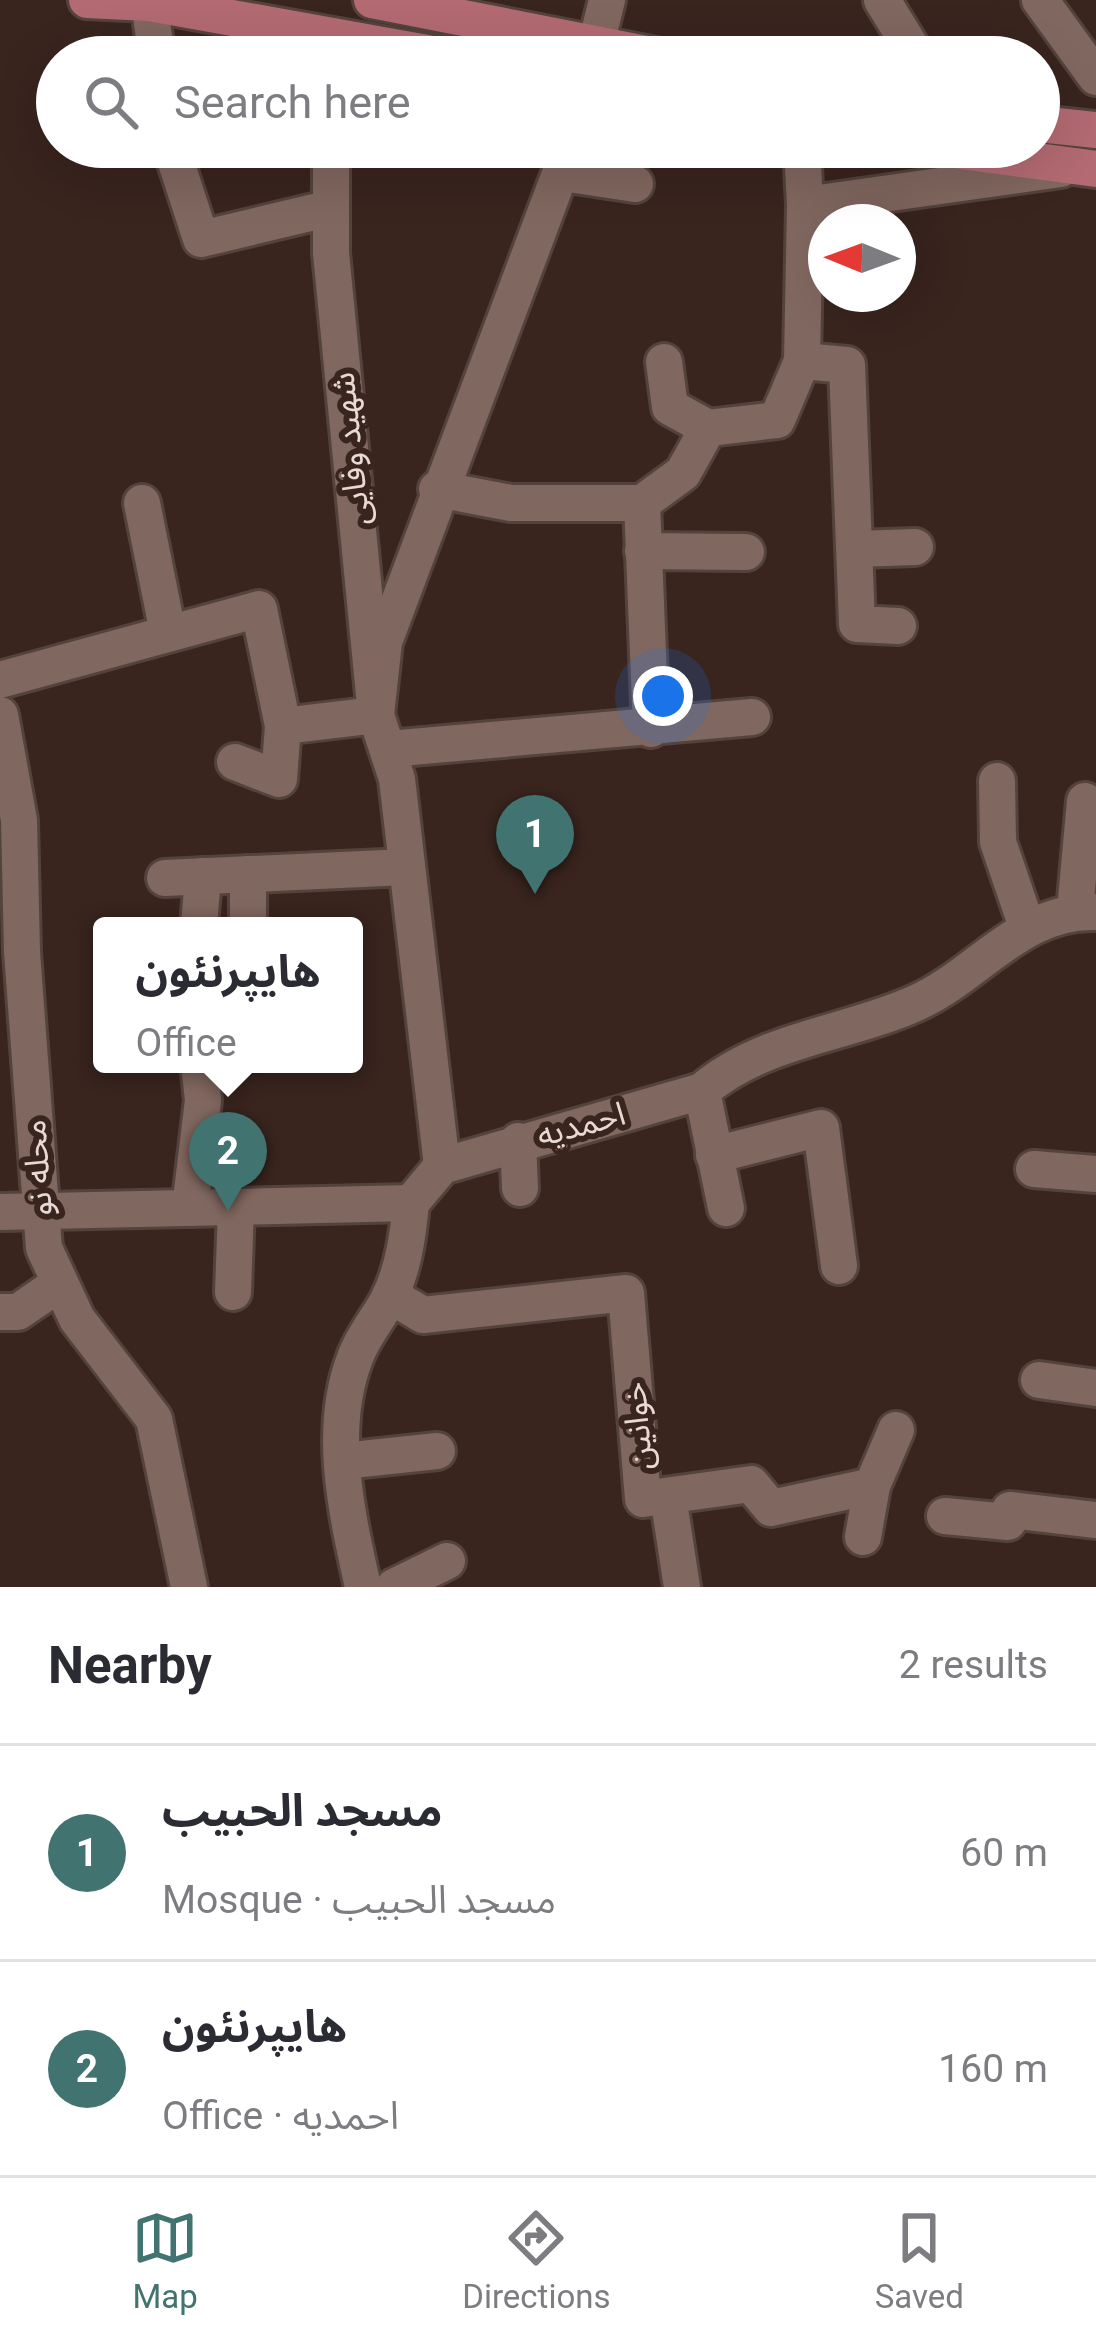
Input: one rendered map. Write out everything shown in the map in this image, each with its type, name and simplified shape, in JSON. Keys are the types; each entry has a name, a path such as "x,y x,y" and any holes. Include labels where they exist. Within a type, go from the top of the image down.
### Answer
{"main road":[{"path":"87,0 149,3 294,36"},
{"path":"372,0 529,36"},
{"path":"1060,126 1096,130"}],"street":[{"path":"599,36 607,0"},
{"path":"882,0 904,36"},
{"path":"1040,0 1096,77"},
{"path":"149,3 154,36"},
{"path":"178,168 201,239 331,208"},
{"name":"شهید وفایی","path":"331,168 331,208 382,732"},
{"path":"363,1587 339,1426 355,1358 391,1296 408,1240 411,1203 442,1166 406,867 382,732 384,642 437,489 563,168"},
{"path":"589,168 635,184"},
{"path":"664,362 670,407 708,428 777,420 802,361 803,168"},
{"path":"805,206 1083,168"},
{"path":"802,361 848,365 857,625 898,626"},
{"path":"437,489 511,503 642,503 683,472 708,428"},
{"path":"141,498 168,632"},
{"path":"642,503 651,729"},
{"path":"856,549 915,547"},
{"path":"643,551 746,552"},
{"path":"0,680 259,609 283,726 279,779 235,762"},
{"name":"محله نو","path":"0,715 10,820 14,1034 44,1248 76,1319 154,1419 189,1587"},
{"path":"283,726 382,732 651,729 752,717"},
{"path":"997,781 998,842 1028,927"},
{"path":"1084,801 1085,911"},
{"path":"165,878 406,867"},
{"path":"248,874 248,917"},
{"path":"200,917 203,876"},
{"name":"احمدیه","path":"442,1166 702,1091 733,1064 919,1002 1028,927 1085,911"},
{"path":"190,1208 203,1100 200,1073"},
{"path":"702,1091 726,1208"},
{"path":"714,1155 821,1128 839,1266"},
{"path":"518,1141 520,1188"},
{"path":"1034,1169 1096,1174"},
{"path":"0,1212 411,1203"},
{"path":"232,1292 236,1207"},
{"path":"0,1312 18,1312 60,1283"},
{"name":"خوانین","path":"391,1296 423,1315 626,1292 643,1499 751,1484 771,1508 872,1486"},
{"path":"1039,1380 1096,1388"},
{"path":"863,1538 872,1486 896,1430"},
{"path":"343,1461 437,1450"},
{"path":"668,1496 682,1587"},
{"path":"945,1516 1008,1522 1010,1510 1096,1520"},
{"path":"394,1587 447,1561"}],"place":[{"name":"مسجد الحبیب","path":"535,894"},
{"name":"هایپرنئون","path":"228,1211"}]}
